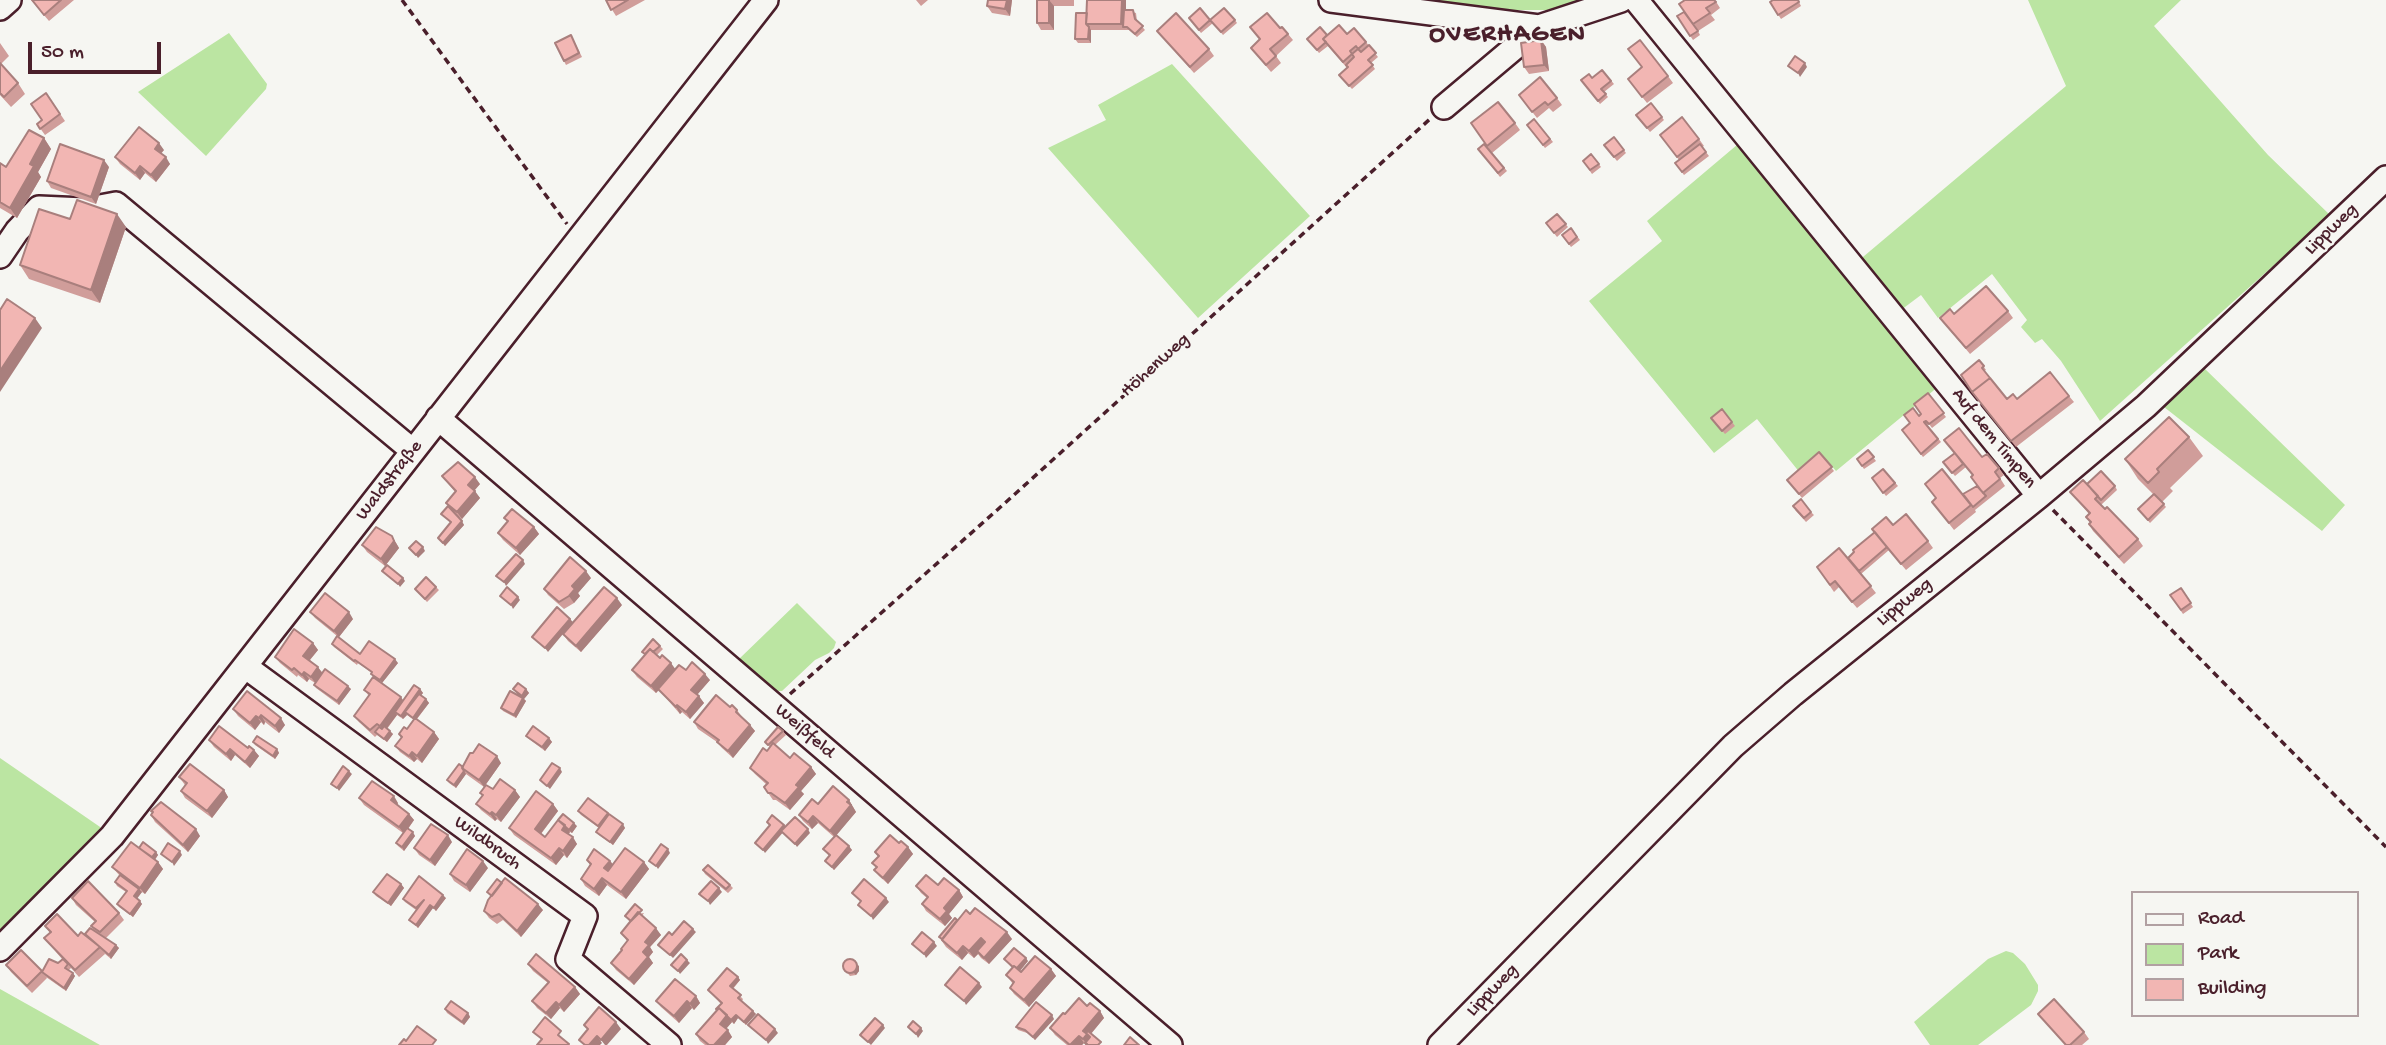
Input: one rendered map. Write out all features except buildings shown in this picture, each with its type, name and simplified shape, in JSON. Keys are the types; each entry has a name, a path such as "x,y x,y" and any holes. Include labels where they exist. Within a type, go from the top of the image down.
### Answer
{"street":[{"path":"0,8 9,0"},
{"name":"Waldstraße","path":"0,949 113,836 766,0"},
{"path":"1331,0 1539,27"},
{"path":"1444,107 1539,27 1621,0"},
{"name":"Auf dem Timpen","path":"1636,0 2039,496"},
{"name":"Lippweg","path":"1440,1045 1733,746 2146,406 2386,178"},
{"path":"0,256 17,231 38,208 84,210 116,204 412,451"},
{"name":"Weißfeld","path":"438,418 1170,1045"},
{"name":"Wildbruch","path":"246,667 585,916 568,959 668,1045"}],"path":[{"path":"402,0 567,224 581,235"},
{"name":"Höhenweg","path":"775,707 1444,107"},
{"name":"Auf dem Timpen","path":"2039,496 2386,847"}],"green space":[{"path":"1422,0 1579,0 1548,10 1491,10"},
{"path":"2028,0 2181,0 2154,26 2268,155 2330,215 2100,421 2061,361 2042,339 2035,343 2021,327 2027,320 1992,274 1938,318 1921,295 1897,313 1857,262 2066,86"},
{"path":"229,33 267,84 266,89 206,156 138,92"},
{"path":"1172,64 1310,216 1198,318 1048,148 1106,120 1098,105"},
{"path":"1744,139 1939,386 1836,471 1821,454 1800,473 1757,419 1714,453 1589,301 1662,241 1647,221"},
{"path":"2204,368 2345,505 2322,531 2164,407"},
{"path":"797,603 836,642 829,653 815,660 782,691 775,691 739,659"},
{"path":"0,758 103,829 0,932"},
{"path":"2006,951 2013,953 2025,964 2038,985 2031,1005 1978,1045 1930,1045 1914,1022 1988,959"},
{"path":"0,989 100,1045 0,1045"}],"district":[{"name":"OVERHAGEN","path":"1508,36"}]}
